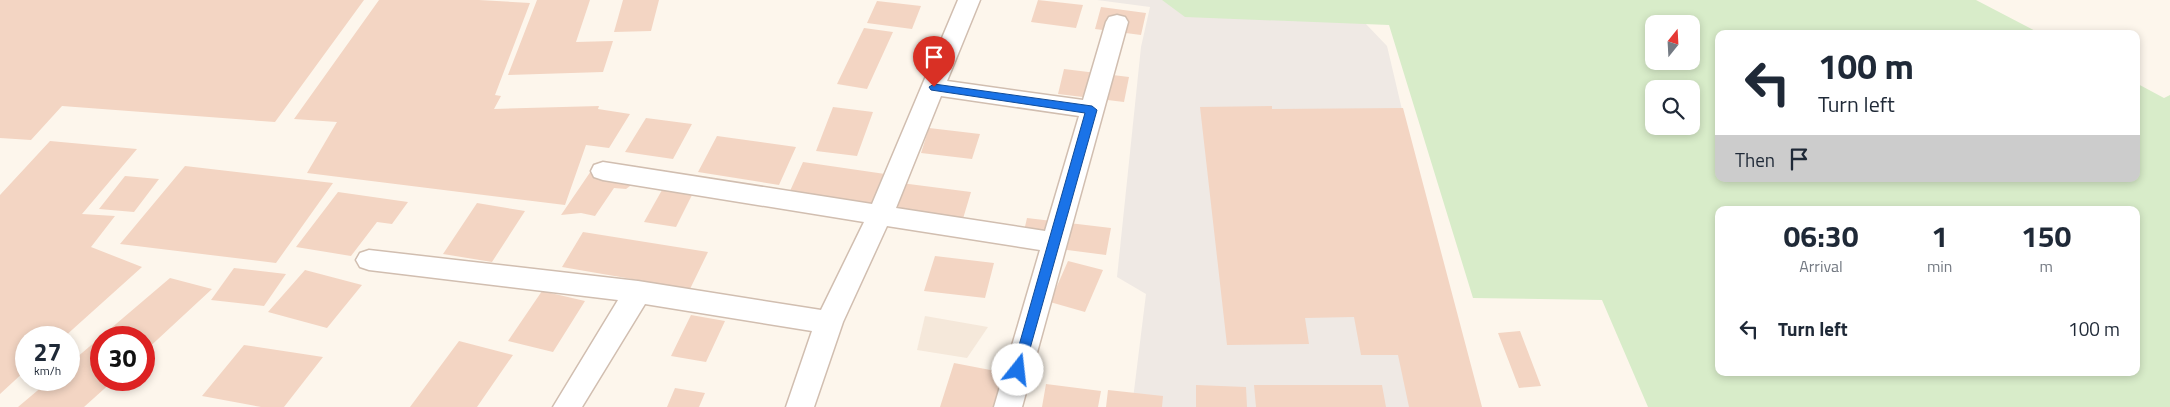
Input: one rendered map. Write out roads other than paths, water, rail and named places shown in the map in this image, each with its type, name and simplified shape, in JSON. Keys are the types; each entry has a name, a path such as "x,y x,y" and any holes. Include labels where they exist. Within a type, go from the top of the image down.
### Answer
{"street":[{"path":"800,407 829,322 880,215 969,0"},
{"path":"1008,407 1117,22"},
{"path":"934,87 1092,110"},
{"path":"603,171 1054,242"},
{"path":"368,260 638,292 829,322"},
{"path":"567,407 638,292"}]}
